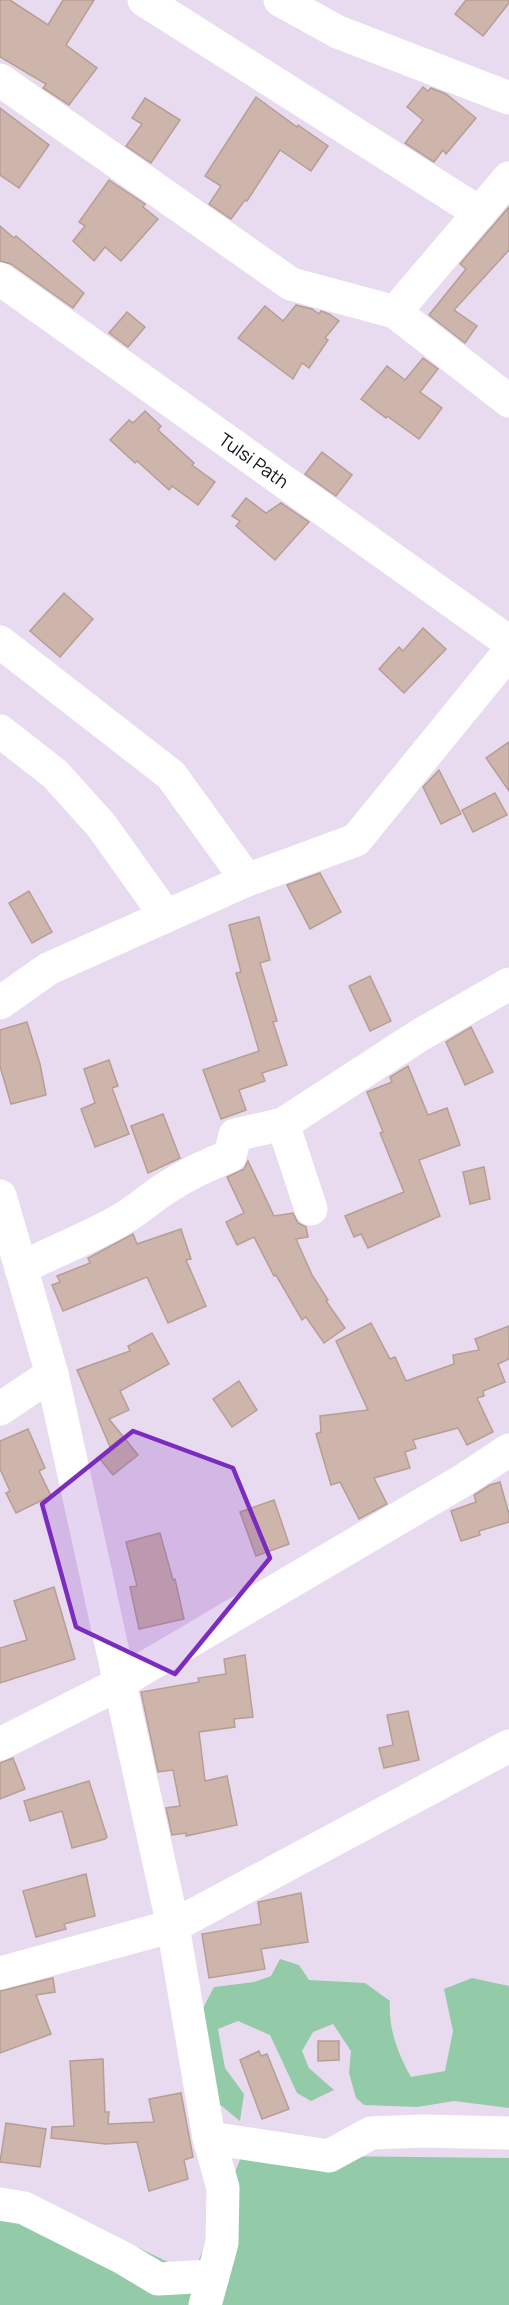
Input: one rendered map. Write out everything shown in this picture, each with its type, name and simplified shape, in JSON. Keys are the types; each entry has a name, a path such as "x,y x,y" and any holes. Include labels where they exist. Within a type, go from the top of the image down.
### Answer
{"street":[{"path":"144,0 480,213"},
{"path":"280,0 338,32 509,98"},
{"path":"0,80 291,284 395,312 509,401"},
{"path":"395,312 509,178"},
{"name":"Tulsi Path","path":"0,279 509,642"},
{"path":"0,642 171,775 247,879"},
{"path":"6,988 247,879 356,840 509,652"},
{"path":"0,731 55,774 101,825 166,916"},
{"path":"21,1268 74,1245 117,1222 205,1166 230,1156 235,1135 283,1124 420,1035 509,984"},
{"path":"283,1124 311,1209"},
{"path":"0,1196 52,1374 173,1926 208,2138 223,2188 222,2243 209,2291 158,2279 123,2258 24,2208 0,2204"},
{"path":"0,1409 52,1374"},
{"path":"0,1744 119,1683 462,1481 509,1450"},
{"path":"0,1973 173,1926 509,1746"},
{"path":"208,2138 329,2156 371,2133 422,2131 509,2133"}],"highlighted area":[{"path":"133,1431 233,1468 270,1558 175,1674 76,1627 42,1504"}],"green space":[{"path":"280,1959 299,1965 309,1980 365,1983 390,2001 395,2040 411,2077 445,2071 453,2031 444,1989 472,1978 509,1986 509,2108 454,2101 417,2107 364,2105 356,2098 349,2073 351,2051 333,2024 313,2032 302,2051 309,2068 334,2090 311,2101 297,2093 270,2035 238,2021 218,2029 225,2068 244,2094 240,2121 218,2103 199,2016 214,1987 254,1982 271,1976"},
{"path":"242,2155 509,2158 509,2305 0,2305 0,2196 33,2197 193,2274"}],"building":[{"path":"0,0 10,0 48,25 63,0 94,0 66,45 97,68 69,105 43,88 46,84 0,57"},
{"path":"466,0 509,0 509,3 483,36 455,14"},
{"path":"423,87 428,91 431,88 446,94 476,118 446,154 443,150 434,162 405,143 423,120 407,107"},
{"path":"256,97 328,146 311,171 280,150 247,201 245,200 231,219 209,204 221,186 205,176"},
{"path":"145,98 180,120 151,163 126,146 142,124 132,118"},
{"path":"0,108 49,145 19,188 0,175"},
{"path":"109,180 145,204 143,207 158,219 121,261 105,247 94,261 73,241 85,226 79,222"},
{"path":"509,207 509,250 454,310 477,326 465,343 429,315 466,269 460,264"},
{"path":"0,226 14,238 16,236 84,293 73,308 11,264 0,261"},
{"path":"296,305 312,309 319,314 321,311 339,321 325,338 328,340 309,368 302,363 293,379 238,338 265,306 283,321"},
{"path":"127,312 145,327 128,347 109,333"},
{"path":"423,358 438,369 420,392 442,408 419,439 361,399 387,366 405,380"},
{"path":"145,411 161,426 158,430 194,463 192,465 215,482 198,505 172,486 169,490 110,440 129,420 133,423"},
{"path":"322,452 352,475 336,496 305,474"},
{"path":"246,498 266,513 281,503 309,522 275,560 236,526 240,521 232,516"},
{"path":"64,593 93,619 60,657 30,631"},
{"path":"423,628 446,649 404,693 379,669 399,647 403,651"},
{"path":"509,742 509,791 486,758"},
{"path":"439,770 461,814 441,824 423,787"},
{"path":"495,793 507,815 473,832 462,810"},
{"path":"320,873 341,912 310,929 287,885"},
{"path":"29,891 52,932 32,943 9,903"},
{"path":"259,917 270,960 260,963 277,1021 273,1022 287,1065 262,1073 265,1081 239,1090 246,1110 221,1119 203,1070 259,1051 236,973 241,972 229,925"},
{"path":"370,976 391,1021 370,1031 349,986"},
{"path":"27,1022 40,1064 46,1095 11,1104 0,1066 0,1030"},
{"path":"471,1027 493,1072 465,1085 446,1042"},
{"path":"109,1060 118,1086 112,1088 129,1134 95,1147 81,1109 95,1103 84,1069"},
{"path":"408,1066 428,1115 447,1108 460,1145 419,1160 440,1216 368,1248 361,1234 354,1237 345,1216 404,1192 380,1133 383,1132 367,1092 392,1082 390,1077"},
{"path":"163,1114 180,1158 148,1173 131,1126"},
{"path":"248,1161 274,1216 293,1213 298,1223 306,1227 308,1237 296,1239 312,1275 328,1300 326,1301 345,1328 324,1343 306,1317 302,1320 276,1275 274,1276 254,1237 237,1245 226,1222 244,1213 227,1177 244,1169"},
{"path":"484,1167 490,1199 470,1204 463,1172"},
{"path":"181,1229 191,1259 186,1260 206,1306 168,1323 147,1277 63,1311 52,1285 60,1282 57,1276 90,1263 88,1258 133,1234 137,1244"},
{"path":"371,1323 390,1359 395,1357 406,1381 454,1364 453,1355 479,1350 475,1339 509,1326 509,1359 498,1364 505,1382 483,1391 484,1396 477,1398 493,1432 467,1445 458,1428 413,1440 416,1448 405,1452 410,1468 374,1478 387,1504 359,1519 340,1482 331,1485 316,1434 321,1432 320,1416 368,1410 336,1341"},
{"path":"152,1333 169,1364 120,1391 129,1410 109,1419 138,1455 113,1475 99,1458 111,1449 77,1370 130,1351 128,1346"},
{"path":"239,1381 257,1410 232,1427 213,1399"},
{"path":"28,1429 45,1468 39,1471 51,1496 16,1513 6,1493 10,1491 0,1469 0,1441"},
{"path":"500,1482 509,1522 479,1531 480,1535 461,1541 451,1511 476,1502 474,1495"},
{"path":"274,1500 289,1544 256,1556 240,1512"},
{"path":"160,1533 173,1580 175,1579 184,1619 139,1629 130,1587 137,1586 126,1542"},
{"path":"54,1587 75,1659 0,1683 0,1648 27,1640 14,1601"},
{"path":"245,1655 253,1717 234,1719 235,1727 199,1732 205,1781 227,1776 237,1825 186,1836 186,1833 172,1835 166,1808 180,1806 173,1770 158,1772 141,1692 199,1682 198,1678 226,1674 224,1659"},
{"path":"408,1711 419,1760 384,1768 379,1748 393,1745 387,1715"},
{"path":"13,1758 25,1789 0,1799 0,1763"},
{"path":"89,1781 107,1837 105,1839 72,1848 62,1811 30,1821 24,1801"},
{"path":"86,1874 95,1916 64,1924 66,1929 36,1937 23,1891"},
{"path":"301,1893 308,1942 261,1949 265,1969 209,1978 202,1934 261,1924 258,1902"},
{"path":"53,1978 55,1992 36,1995 51,2034 0,2053 0,1991"},
{"path":"318,2041 339,2041 339,2060 318,2061"},
{"path":"259,2051 261,2056 267,2054 289,2109 262,2119 240,2060"},
{"path":"103,2059 105,2112 109,2112 108,2124 154,2122 149,2099 181,2093 193,2157 184,2160 188,2179 149,2191 137,2142 106,2144 51,2138 52,2127 74,2126 70,2061"},
{"path":"6,2123 46,2129 40,2167 0,2162"}]}
